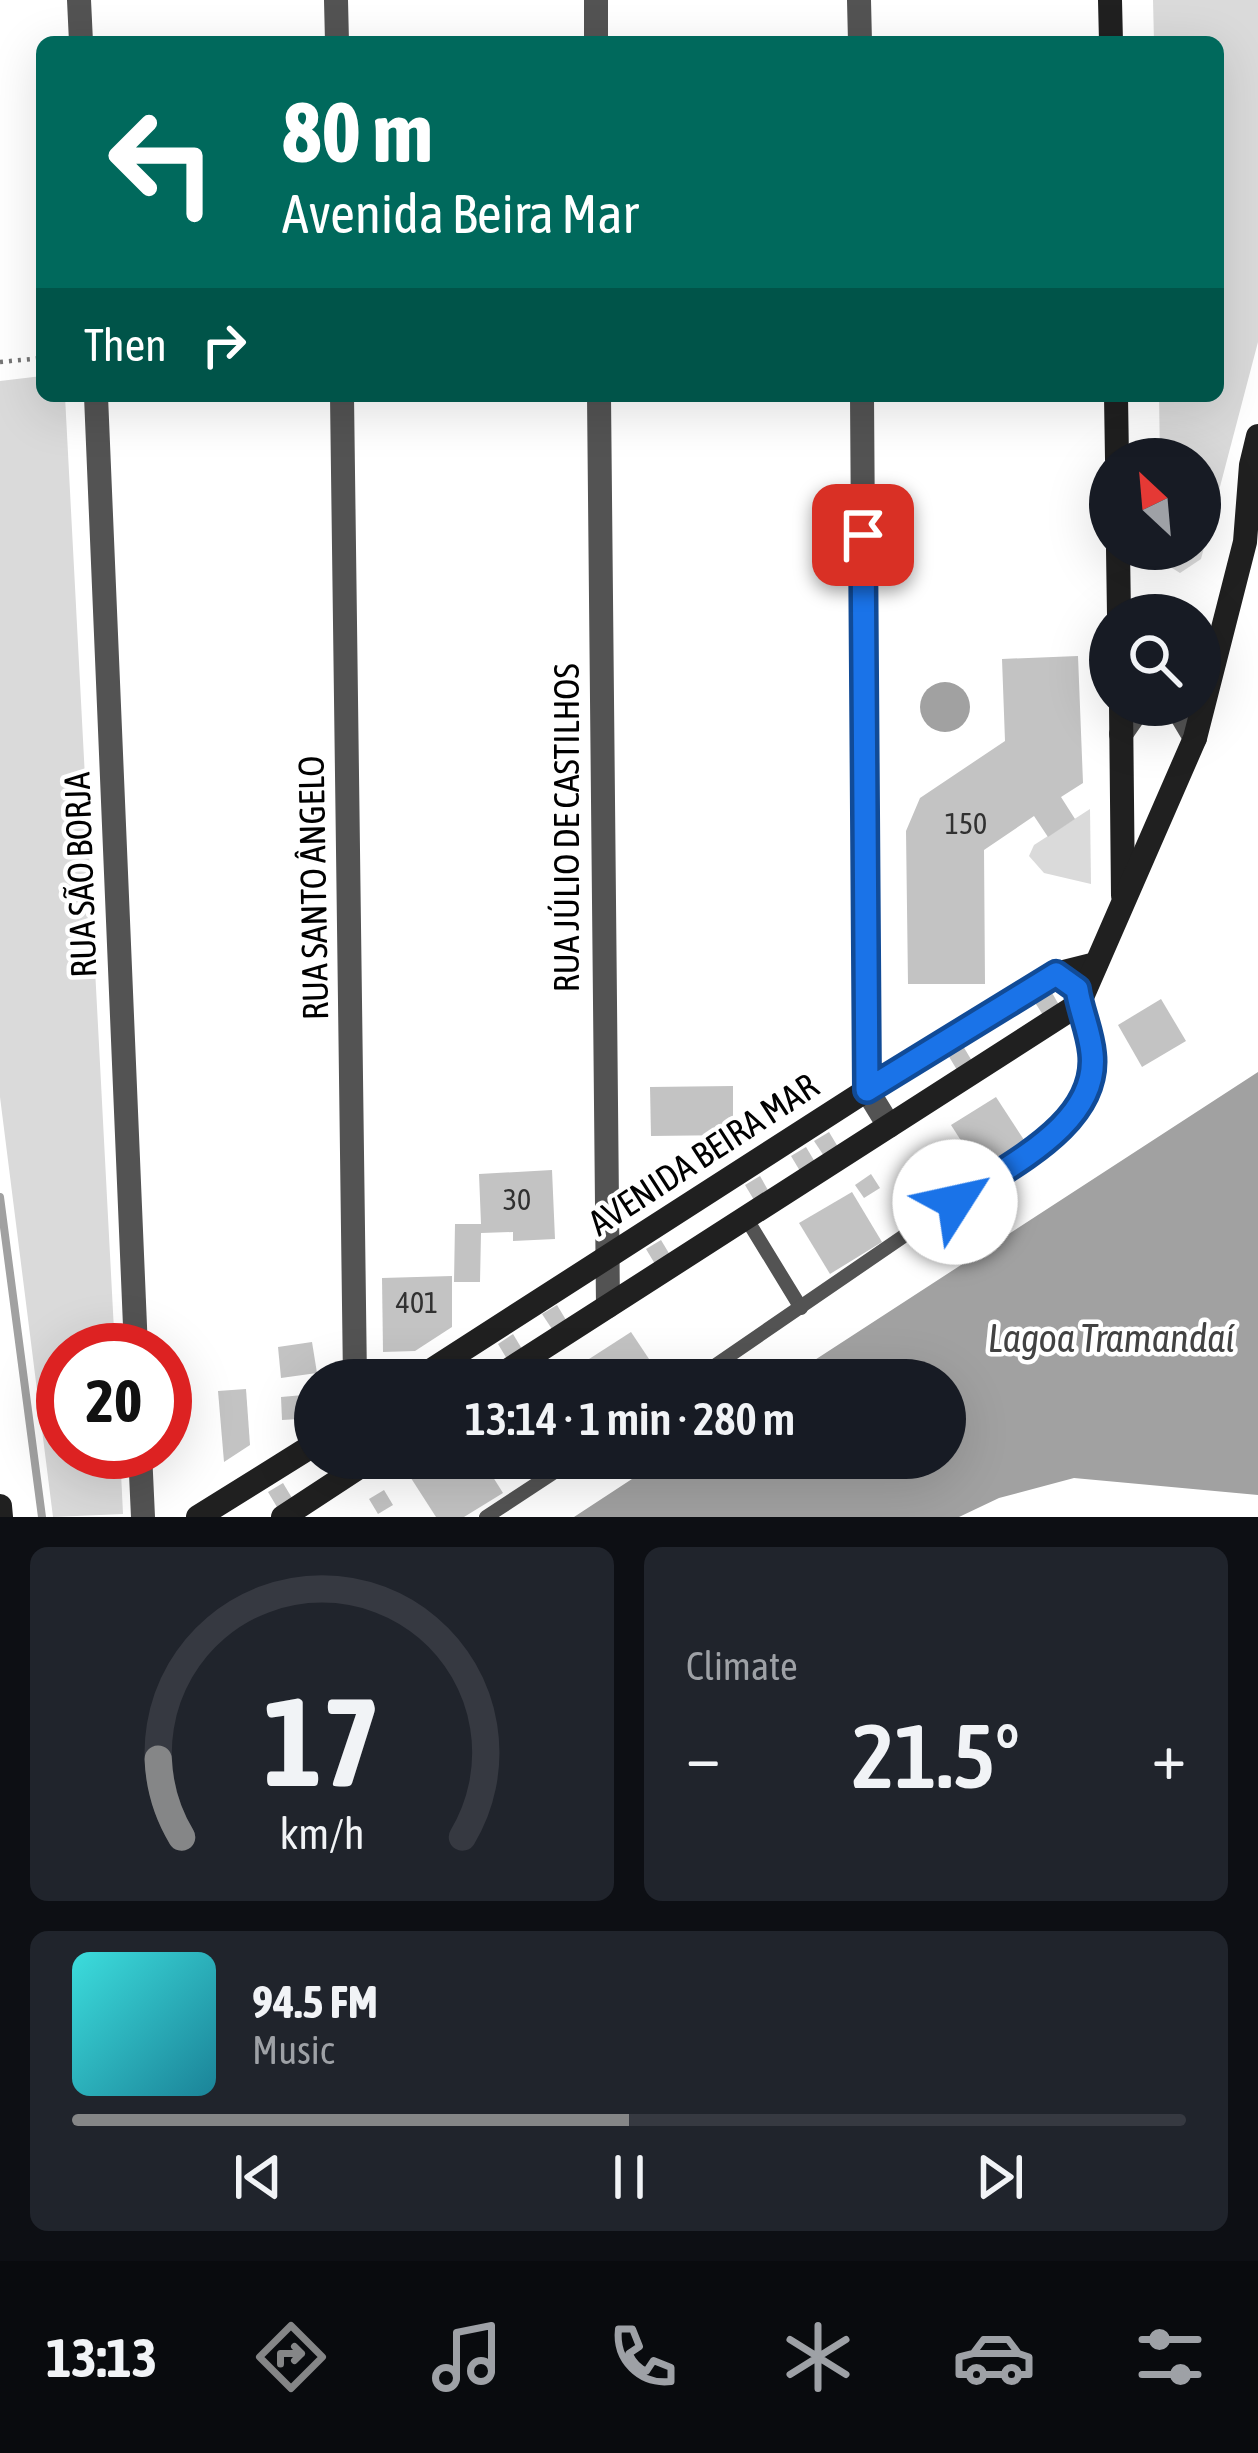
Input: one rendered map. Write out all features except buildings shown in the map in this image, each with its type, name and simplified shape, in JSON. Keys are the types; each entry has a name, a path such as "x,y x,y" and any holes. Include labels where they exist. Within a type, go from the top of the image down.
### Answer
{"main road":[{"path":"1110,0 1111,36"},
{"path":"1116,402 1117,438"},
{"path":"543,1359 608,1306 1079,1004 1195,738 1245,542 1258,436"},
{"path":"1121,726 1123,910"},
{"name":"AVENIDA BEIRA MAR","path":"449,1359 1056,974 1096,964"},
{"path":"198,1517 294,1457"},
{"path":"283,1517 337,1479"},
{"path":"0,1506 1,1517"}],"street":[{"path":"79,0 81,36"},
{"path":"336,0 337,36"},
{"path":"596,0 596,36"},
{"path":"860,0 860,36"},
{"name":"RUA SÃO BORJA","path":"96,402 135,1323"},
{"name":"RUA SANTO ÂNGELO","path":"342,402 356,1359"},
{"name":"RUA JÚLIO DE CASTILHOS","path":"599,402 608,1306"},
{"path":"862,402 867,1090 889,1126"},
{"path":"1121,734 1127,726"},
{"path":"1188,726 1195,738"},
{"path":"1056,974 1077,989 1079,1004"},
{"path":"141,1479 143,1517"}],"lane":[{"path":"726,1359 1070,1122 1091,1087 1092,1052 1079,1004"},
{"path":"746,1218 802,1308"},
{"path":"486,1517 544,1479"}],"path":[{"path":"0,362 36,359"}],"shaded area":[{"path":"1153,0 1258,0 1258,342 1221,483 1221,438 1160,438 1159,402 1224,402 1224,36 1154,36"},
{"path":"36,377 36,402 65,402 114,1323 36,1323 36,1382 0,1097 0,381"},
{"path":"1090,809 1091,884 1044,873 1029,856 1034,845"},
{"path":"48,1479 121,1479 123,1514 53,1517"}],"water":[{"path":"945,682 963,689 970,707 963,725 945,732 927,725 920,707 927,689"},
{"name":"Lagoa Tramandaí","path":"1258,1072 1258,1495 1074,1478 999,1498 959,1517 574,1517 632,1479 966,1479 966,1359 816,1359"}],"waterway":[{"path":"0,1197 42,1517"}],"route":[{"path":"863,535 867,1090 1056,974 1077,989 1092,1052 1091,1087 1070,1122 955,1202"}]}
